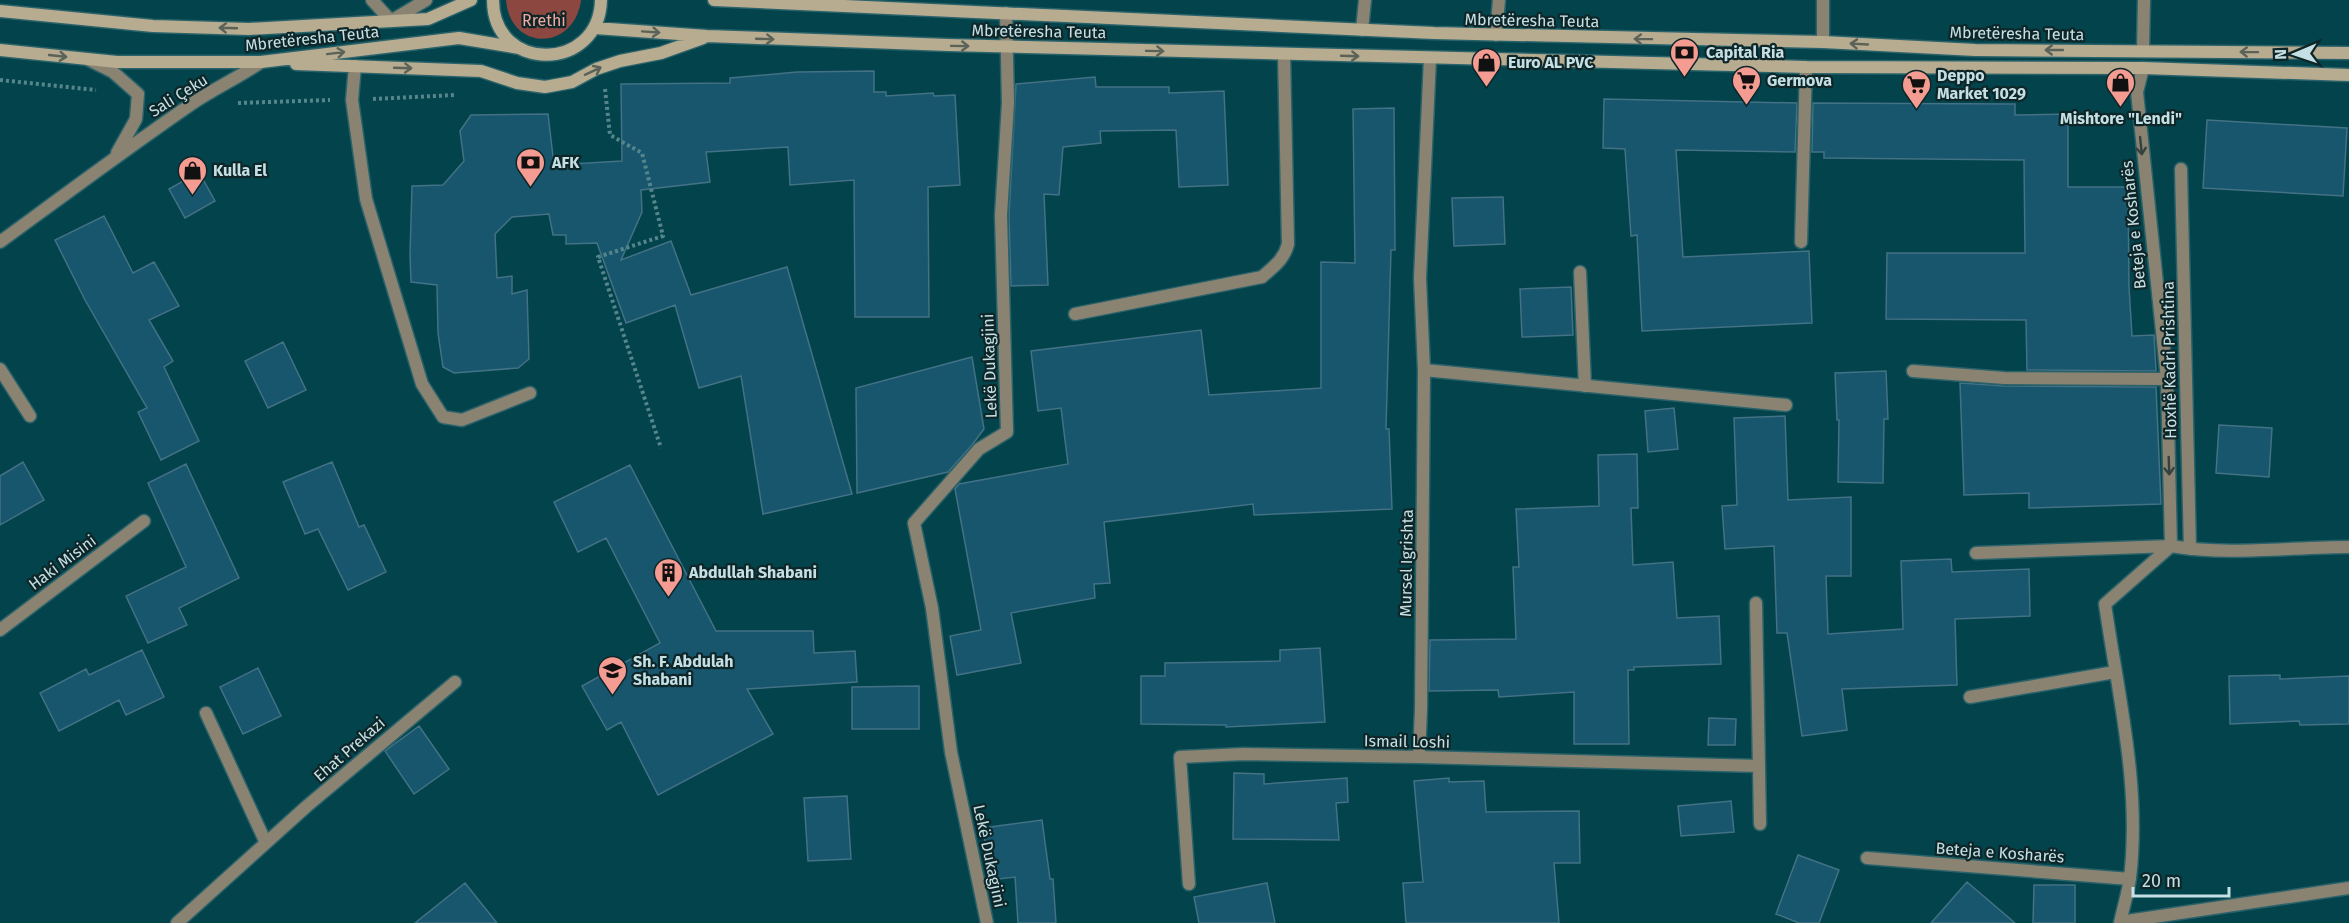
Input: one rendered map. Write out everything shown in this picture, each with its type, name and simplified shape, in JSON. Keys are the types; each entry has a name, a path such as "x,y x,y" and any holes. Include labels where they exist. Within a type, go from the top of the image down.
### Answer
{"main road":[{"name":"Mbretëresha Teuta","path":"0,11 153,26 249,29 428,19 471,0"},
{"path":"493,0 498,24 507,38 519,48"},
{"path":"595,28 601,0"},
{"name":"Mbretëresha Teuta","path":"714,0 1496,35 1823,42 1975,50 2349,53"},
{"name":"Mbretëresha Teuta","path":"0,50 117,62 261,62 459,38 519,48 535,55 553,56 569,51 584,42 595,28 707,36 1007,47 1806,67 2143,68 2349,75"},
{"path":"261,62 481,71 517,83 545,87 572,82 596,69 620,61 661,53 707,36"}],"street":[{"path":"372,0 392,21"},
{"name":"Mbretëresha Teuta","path":"392,21 426,0"},
{"path":"1362,30 1365,0"},
{"path":"1496,35 1498,0"},
{"path":"1823,0 1823,42"},
{"path":"2143,51 2144,0"},
{"name":"Lekë Dukagjini","path":"987,923 951,752 932,608 914,523 979,449 1007,432 1001,215 1008,103 1006,13"},
{"path":"1075,314 1262,277 1279,262 1288,244 1284,54"},
{"name":"Mursel Igrishta","path":"1419,757 1424,370 1420,278 1430,58"},
{"name":"Sali Çeku","path":"87,59 113,72 138,94 136,119 115,156"},
{"name":"Sali Çeku","path":"0,242 115,156 196,101 244,75 261,62"},
{"name":"Mbretëresha Teuta","path":"355,66 352,100 366,199 422,384 443,417 462,420 530,393"},
{"path":"1801,242 1806,67"},
{"name":"Beteja e Kosharës","path":"2143,68 2137,92 2167,379 2171,546"},
{"name":"Hoxhë Kadri Prishtina","path":"2181,169 2190,549"},
{"path":"1580,272 1585,386"},
{"path":"0,369 30,416"},
{"path":"1424,370 1786,405"},
{"path":"1913,371 2004,378 2167,379"},
{"name":"Haki Misini","path":"0,630 144,521"},
{"path":"2171,546 2105,604 2131,766 2133,814 2130,879 2120,923 2349,888"},
{"path":"1976,553 2171,546 2190,549 2349,547"},
{"path":"1756,603 1760,824"},
{"path":"1970,697 2115,672"},
{"name":"Ehat Prekazi","path":"177,923 266,843 455,682"},
{"path":"206,713 266,843"},
{"name":"Ismail Loshi","path":"1189,884 1180,757 1243,754 1760,766"},
{"name":"Beteja e Kosharës","path":"1867,858 2130,879"}],"path":[{"path":"0,80 138,94"},
{"path":"604,85 610,135 642,153 663,236 598,257 661,448"},
{"path":"235,103 457,95"}],"green space":[{"name":"Rrethi","path":"506,0 581,1 576,18 566,30 555,37 542,39 529,36 518,29 510,17"}],"building":[{"path":"874,71 874,92 886,92 886,96 933,93 934,96 955,95 960,185 928,187 929,317 855,317 854,180 790,185 788,147 706,152 710,182 641,190 642,212 621,260 671,241 691,295 787,267 852,494 763,514 741,376 699,388 675,305 626,323 597,243 566,244 566,235 553,235 549,214 512,217 495,234 497,278 512,276 512,294 527,290 529,359 518,368 454,373 443,367 438,333 437,285 411,282 412,186 443,185 464,161 460,131 471,115 548,114 554,165 622,161 621,84 730,83 730,78 797,72"},
{"path":"1095,77 1096,87 1169,87 1169,93 1224,91 1228,185 1179,187 1176,130 1100,131 1101,143 1063,147 1059,195 1044,194 1048,285 1011,286 1009,215 1016,84"},
{"path":"1604,99 1797,103 1795,152 1676,150 1683,257 1809,251 1812,323 1642,331 1637,235 1631,236 1625,149 1603,148"},
{"path":"1813,103 2015,104 2015,115 2068,114 2068,187 2128,187 2132,336 2154,335 2156,371 2027,370 2026,320 1886,319 1887,253 2025,253 2024,160 1824,158 1824,152 1812,152"},
{"path":"1394,108 1395,250 1391,250 1386,429 1389,429 1392,509 1254,515 1253,504 1104,522 1110,583 1094,584 1095,598 1011,613 1021,663 957,675 950,636 981,630 955,489 959,484 1068,464 1061,408 1038,411 1031,351 1201,330 1209,395 1321,388 1321,262 1355,263 1353,109"},
{"path":"2207,120 2347,128 2343,196 2203,188"},
{"name":"Kulla El","path":"199,172 215,201 185,218 169,189"},
{"path":"1503,197 1505,244 1454,246 1452,198"},
{"path":"104,216 133,273 154,262 179,306 149,320 173,361 164,367 199,441 161,460 138,412 147,408 85,300 55,240"},
{"path":"1571,287 1573,335 1522,337 1520,289"},
{"path":"283,342 306,390 268,408 245,361"},
{"path":"972,357 984,429 972,445 948,472 857,493 856,388"},
{"path":"1886,371 1888,419 1884,419 1883,483 1838,482 1839,420 1837,420 1835,373"},
{"path":"1960,383 2004,386 2156,387 2161,504 2029,508 2029,493 1964,495"},
{"path":"1674,408 1678,449 1648,452 1645,411"},
{"path":"1785,416 1788,500 1851,497 1851,576 1826,576 1828,634 1903,629 1901,561 1951,559 1952,572 2029,569 2030,616 1955,619 1957,685 1842,689 1847,730 1802,736 1787,633 1777,633 1774,546 1725,549 1722,506 1737,505 1734,418"},
{"path":"2219,425 2272,428 2269,477 2216,473"},
{"path":"1637,454 1638,508 1631,508 1633,565 1673,562 1677,618 1719,616 1721,664 1634,667 1634,670 1628,670 1629,744 1574,744 1574,692 1499,697 1498,690 1429,691 1430,640 1516,639 1513,567 1519,567 1516,509 1599,506 1598,455"},
{"path":"23,462 44,500 0,525 0,476"},
{"path":"332,462 359,527 364,525 386,572 348,590 318,529 305,534 283,482"},
{"path":"186,464 239,578 179,608 187,625 148,643 126,596 186,567 148,483"},
{"name":"Abdullah Shabani","path":"630,465 716,631 813,631 814,653 855,651 857,682 747,689 773,734 658,795 621,722 607,730 582,686 660,643 606,538 578,552 554,502"},
{"path":"1320,648 1325,722 1226,727 1226,725 1141,724 1141,676 1165,676 1165,663 1280,661 1280,650"},
{"path":"142,650 164,697 126,715 119,700 59,731 40,693 86,669 89,675"},
{"path":"258,668 281,716 243,734 220,687"},
{"path":"2280,675 2280,679 2349,676 2349,724 2300,725 2299,721 2230,724 2229,676"},
{"path":"919,686 919,729 852,729 852,687"},
{"path":"1709,718 1736,719 1735,745 1708,745"},
{"path":"419,726 449,769 414,794 385,751"},
{"path":"1234,773 1264,774 1264,784 1347,778 1348,802 1336,803 1339,840 1233,839"},
{"path":"1449,778 1449,782 1484,781 1486,812 1579,811 1580,863 1554,863 1559,923 1406,923 1403,883 1423,882 1414,781"},
{"path":"847,796 851,859 808,861 804,798"},
{"path":"1731,801 1734,832 1681,836 1678,806"},
{"path":"1042,820 1050,879 1053,879 1056,923 1018,923 1015,877 990,880 983,828"},
{"path":"1798,855 1839,870 1819,923 1799,923 1776,914"},
{"path":"1967,882 2015,923 1931,923"},
{"path":"465,883 497,923 415,923"},
{"path":"1267,883 1275,923 1199,923 1194,897"},
{"path":"2034,885 2075,885 2075,923 2033,923"}],"place":[{"name":"Capital Ria","path":"1685,78"},
{"name":"Euro AL PVC","path":"1487,88"},
{"name":"Germova","path":"1746,106"},
{"name":"Mishtore \"Lendi\"","path":"2121,108"},
{"name":"Deppo Market 1029","path":"1916,110"},
{"name":"AFK","path":"531,188"},
{"name":"Kulla El","path":"192,196"},
{"name":"Abdullah Shabani","path":"668,598"},
{"name":"Sh. F. Abdulah Shabani","path":"612,696"}]}
